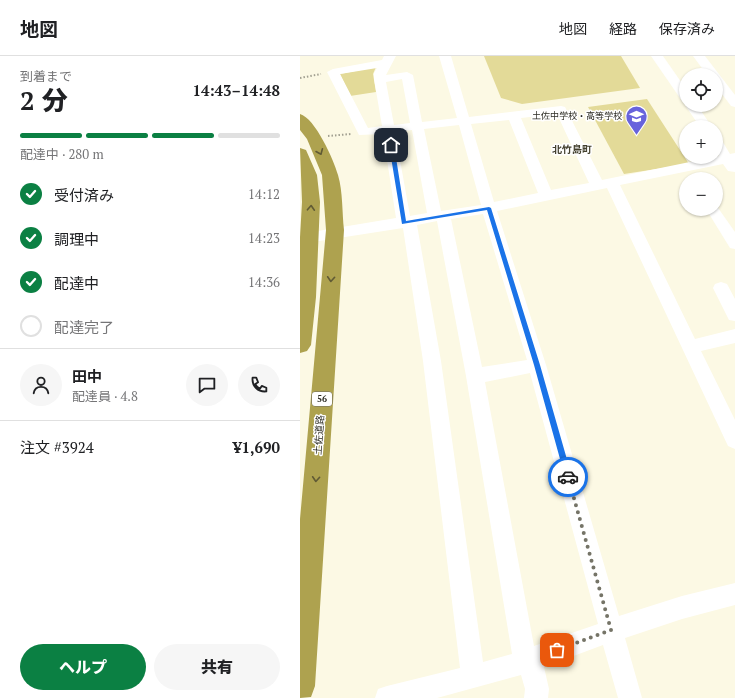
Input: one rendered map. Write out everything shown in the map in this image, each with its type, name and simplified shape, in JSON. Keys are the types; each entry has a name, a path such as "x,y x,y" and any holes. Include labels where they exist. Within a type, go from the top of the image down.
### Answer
{"highway":[{"name":"土佐道路","path":"300,118 315,139 330,175 334,234 300,686"},
{"path":"300,153 309,175 312,202 305,238 300,345"}],"street":[{"path":"445,56 489,208 537,365 630,698"},
{"path":"657,56 679,88"},
{"path":"699,56 708,68"},
{"path":"388,60 333,72 364,132 561,110 605,185 690,346 735,440"},
{"path":"388,60 380,73 380,79 432,361 473,675"},
{"path":"380,79 407,75 417,126 475,376 528,661 537,689 536,698"},
{"path":"723,87 735,103"},
{"path":"513,115 547,197"},
{"path":"723,151 732,162"},
{"path":"305,238 489,208 687,167 732,162"},
{"path":"687,167 690,172"},
{"path":"717,216 735,244"},
{"path":"721,288 735,315"},
{"path":"690,346 735,336"},
{"path":"475,376 537,365"},
{"path":"387,698 528,661 611,630 704,601 735,594"}],"path":[{"path":"300,78 333,72"},
{"path":"326,137 364,132"}],"shaded area":[{"path":"484,56 621,56 640,88 522,104 501,98"},
{"path":"376,67 373,74 376,92 350,96 340,74"},
{"path":"647,99 679,149 679,164 689,164 624,174 588,107"}],"way so far":[{"path":"557,650 611,630 568,477"}],"place":[{"name":"土佐中学校・高等学校","path":"637,136"}],"district":[{"name":"北竹島町","path":"572,149"}],"route":[{"path":"391,145 404,223 489,208 537,365 568,477"}]}
